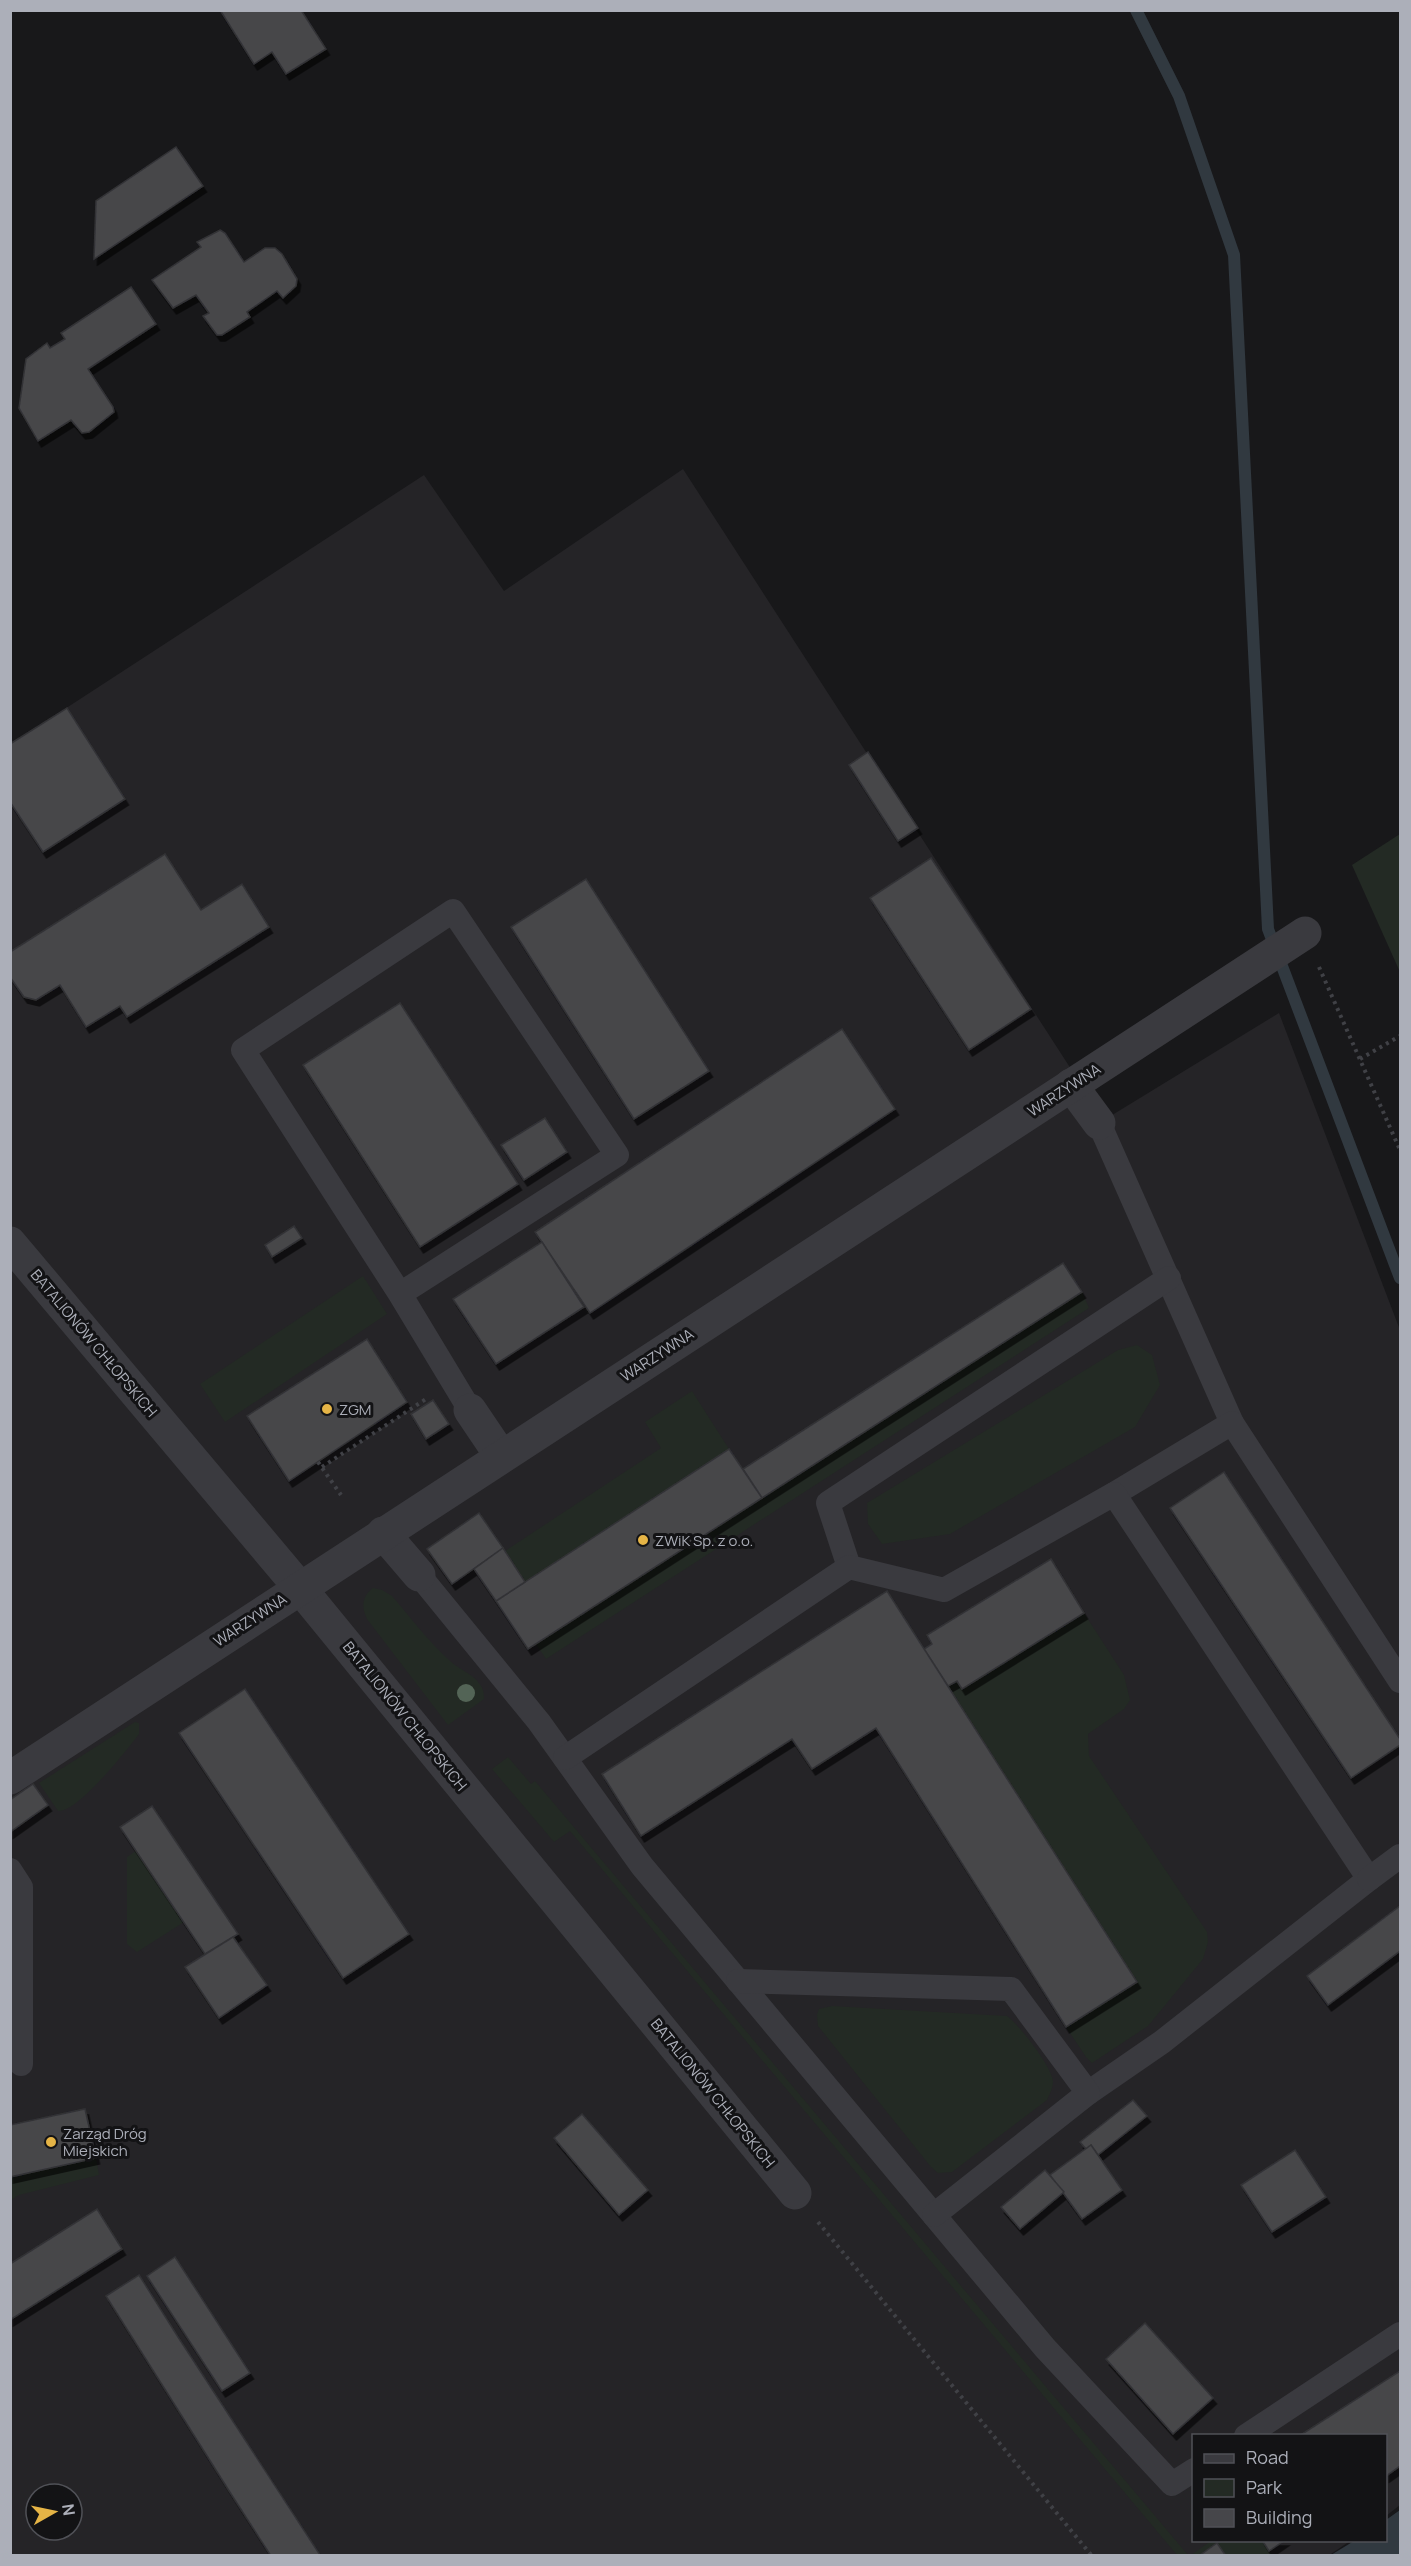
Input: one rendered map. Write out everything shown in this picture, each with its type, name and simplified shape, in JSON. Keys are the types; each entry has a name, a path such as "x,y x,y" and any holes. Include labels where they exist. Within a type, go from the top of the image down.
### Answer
{"street":[{"name":"WARZYWNA","path":"10,1778 1298,938"},
{"path":"1071,1085 1099,1123"},
{"name":"BATALIONÓW CHŁOPSKICH","path":"10,1243 300,1588 795,2193"},
{"path":"470,1410 501,1456"},
{"path":"384,1533 419,1575"}],"lane":[{"path":"400,1294 617,1155 453,911 243,1050 400,1294 470,1410"},
{"path":"1099,1123 1232,1423 1401,1681"},
{"path":"849,1568 828,1503 1169,1278"},
{"path":"565,1758 849,1568 944,1590 1114,1494 1232,1423"},
{"path":"1114,1494 1369,1880"},
{"path":"419,1575 538,1722 642,1866 1045,2348 1172,2484 1192,2471"},
{"path":"934,2215 1088,2093 1162,2042 1401,1856"},
{"path":"10,1870 21,1887 21,2064"},
{"path":"738,1981 1011,1989 1088,2093"},
{"path":"1249,2434 1401,2334"}],"path":[{"path":"1298,938 1360,1059 1401,1150"},
{"path":"1360,1059 1401,1036"},
{"path":"322,1467 427,1398"},
{"path":"318,1462 341,1495"},
{"path":"795,2193 1092,2556"}],"shaded area":[{"path":"683,469 1104,1120 1279,1013 1400,1330 1400,2505 1387,2515 1387,2434 1192,2434 1192,2542 1349,2542 1328,2556 11,2556 11,744 424,475 504,591"},
{"path":"1400,2510 1400,2555 1331,2555 1352,2542 1387,2542 1387,2519"}],"green space":[{"path":"1400,834 1400,972 1352,865"},
{"path":"363,1276 387,1314 225,1422 200,1384"},
{"path":"1082,1292 1089,1308 546,1659 536,1644"},
{"path":"1137,1345 1152,1355 1160,1385 1135,1427 950,1534 882,1544 868,1524 867,1503 1118,1350"},
{"path":"692,1391 729,1449 525,1582 505,1551 661,1448 645,1422"},
{"path":"373,1588 392,1596 441,1653 480,1684 484,1699 448,1725 367,1619 364,1602"},
{"path":"1084,1613 1124,1675 1130,1700 1124,1709 1088,1734 1089,1756 1207,1932 1208,1942 1203,1959 1148,2026 1092,2063 1066,2027 1136,1981 948,1686 957,1681 962,1688"},
{"path":"135,1722 139,1723 139,1734 113,1766 77,1802 58,1811 39,1783"},
{"path":"508,1757 531,1784 535,1781 1188,2555 1177,2555 570,1831 554,1842 492,1769"},
{"path":"136,1851 184,1922 137,1952 127,1944 127,1857"},
{"path":"832,2006 1007,2016 1026,2035 1045,2062 1053,2080 1051,2092 1047,2100 952,2172 938,2173 818,2026 819,2009"},
{"path":"96,2158 99,2175 19,2195 11,2200 11,2177"},
{"path":"1209,2542 1263,2542 1272,2555 1226,2555 1217,2543 1199,2555 1190,2556"}],"building":[{"path":"220,10 301,10 326,49 286,74 272,52 254,64"},
{"path":"176,147 203,186 94,259 96,201"},
{"path":"220,230 225,233 244,262 265,248 275,248 282,254 297,279 296,286 283,298 277,291 247,312 250,317 222,335 217,335 203,316 209,313 196,295 173,308 152,280 201,247 197,242"},
{"path":"131,287 156,324 88,369 114,412 89,432 82,433 71,420 38,441 19,408 26,359 47,343 50,348 65,339 61,333"},
{"path":"67,708 125,799 43,852 10,802 10,744"},
{"path":"868,752 918,828 898,841 849,765"},
{"path":"165,854 201,910 242,884 269,927 127,1017 120,1006 86,1027 60,985 36,1000 24,997 10,977 10,952"},
{"path":"931,858 1031,1009 969,1050 870,898"},
{"path":"586,879 709,1071 634,1119 511,927"},
{"path":"400,1003 518,1184 420,1247 303,1065"},
{"path":"842,1029 895,1109 590,1313 535,1232"},
{"path":"545,1118 567,1152 524,1180 501,1145"},
{"path":"294,1226 302,1238 272,1257 265,1245"},
{"path":"542,1242 584,1307 496,1364 453,1299"},
{"path":"1063,1263 1082,1292 762,1498 743,1469"},
{"name":"ZGM","path":"367,1339 407,1402 289,1481 247,1416"},
{"path":"433,1400 449,1424 426,1439 411,1414"},
{"name":"ZWiK Sp. z o.o.","path":"729,1449 762,1498 528,1649 496,1601"},
{"path":"1224,1472 1400,1739 1400,1745 1351,1778 1170,1508"},
{"path":"479,1513 503,1548 452,1584 427,1549"},
{"path":"503,1548 525,1582 496,1601 474,1569"},
{"path":"1051,1559 1084,1613 962,1689 957,1681 948,1686 924,1649 932,1644 927,1635"},
{"path":"887,1591 1137,1982 1066,2027 876,1728 812,1769 792,1739 641,1836 602,1774"},
{"path":"245,1689 409,1934 343,1978 179,1733"},
{"path":"33,1784 48,1805 10,1832 10,1800"},
{"path":"152,1806 238,1934 205,1954 120,1827"},
{"path":"1400,1906 1400,1951 1328,2005 1307,1976"},
{"path":"233,1937 267,1985 219,2018 185,1967"},
{"path":"1133,2100 1147,2116 1098,2155 1091,2145 1086,2149 1080,2142"},
{"name":"Zarząd Dróg Miejskich","path":"85,2109 96,2158 10,2177 10,2125"},
{"path":"582,2114 648,2190 619,2215 554,2138"},
{"path":"1091,2145 1122,2190 1082,2219 1050,2175"},
{"path":"1295,2150 1326,2197 1272,2232 1241,2185"},
{"path":"1045,2170 1064,2192 1020,2229 1001,2207"},
{"path":"97,2209 122,2249 10,2320 10,2264"},
{"path":"175,2257 250,2373 222,2391 147,2276"},
{"path":"139,2275 320,2555 271,2556 106,2296"},
{"path":"1145,2323 1213,2398 1173,2434 1106,2359"},
{"path":"1400,2371 1400,2466 1387,2475 1387,2434 1302,2434"},
{"path":"1263,2542 1282,2542 1269,2551"},
{"path":"1217,2543 1226,2556 1199,2556"}],"waterway":[{"path":"1136,10 1179,96 1234,255 1268,929 1400,1278"}],"place":[{"name":"ZGM","path":"327,1409"},
{"name":"ZWiK Sp. z o.o.","path":"643,1540"},
{"name":"Zarząd Dróg Miejskich","path":"51,2142"}]}
